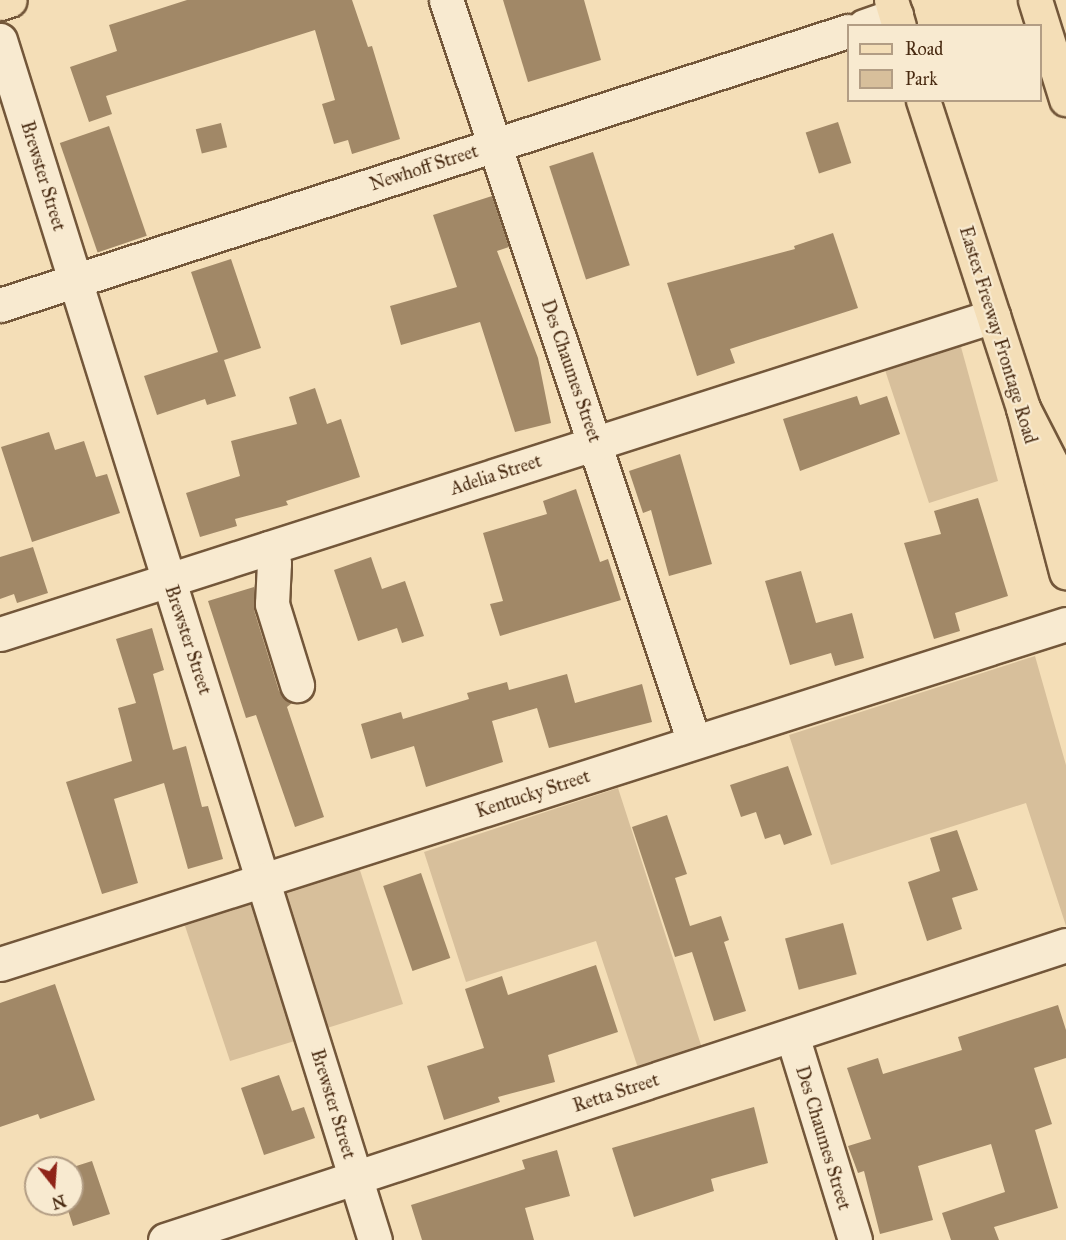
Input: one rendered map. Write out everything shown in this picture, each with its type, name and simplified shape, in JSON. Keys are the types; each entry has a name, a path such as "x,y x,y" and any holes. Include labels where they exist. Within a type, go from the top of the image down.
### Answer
{"main road":[{"path":"0,3 10,0"},
{"path":"1035,0 1066,99"},
{"name":"Eastex Freeway Frontage Road","path":"924,102 1023,408 1066,572"},
{"path":"1023,408 1066,492"}],"street":[{"name":"Des Chaumes Street","path":"446,0 596,443 693,742"},
{"path":"869,24 895,14"},
{"name":"Newhoff Street","path":"0,305 847,32"},
{"name":"Brewster Street","path":"0,40 265,881 375,1240"},
{"name":"Adelia Street","path":"0,634 993,316"},
{"path":"269,548 274,563 273,604 297,685"},
{"name":"Kentucky Street","path":"0,964 1066,624"},
{"name":"Retta Street","path":"165,1240 1066,945"},
{"name":"Des Chaumes Street","path":"792,1035 855,1240"}],"green space":[{"path":"953,344 961,347 998,481 929,503 883,364"},
{"path":"1035,656 1066,765 1066,926 1026,803 831,865 789,735"},
{"path":"618,788 702,1048 638,1068 596,941 466,982 424,852"},
{"path":"357,861 403,1004 324,1029 282,896 288,883"},
{"path":"250,900 256,903 301,1039 230,1061 183,920"}],"building":[{"path":"187,0 352,0 368,47 372,46 400,139 352,154 348,140 334,144 322,104 335,100 315,30 106,96 112,114 89,122 70,67 117,51 109,25"},
{"path":"503,0 584,0 601,60 528,82"},
{"path":"838,122 851,163 819,173 806,133"},
{"path":"221,123 227,147 202,154 196,129"},
{"path":"109,126 147,236 98,253 60,143"},
{"path":"593,152 630,265 586,279 549,166"},
{"path":"492,196 509,247 497,251 538,358 551,423 515,432 480,322 401,345 390,306 457,287 433,215"},
{"path":"833,233 858,308 730,349 735,363 697,376 667,283 795,249 794,246"},
{"path":"231,259 261,348 224,360 236,396 207,405 205,399 157,415 144,376 218,352 191,272"},
{"path":"315,388 327,424 341,419 360,477 286,501 288,505 235,519 237,526 200,537 186,493 240,476 231,441 297,424 289,397"},
{"path":"857,396 860,405 887,396 900,434 800,471 783,419"},
{"path":"49,432 55,450 84,441 96,477 107,474 120,513 32,542 1,447"},
{"path":"680,454 712,564 669,576 651,510 643,513 629,471"},
{"path":"576,489 600,562 608,559 621,600 500,636 490,604 503,601 483,533 547,514 543,501"},
{"path":"978,498 1008,596 955,613 960,631 934,639 904,543 941,534 934,511"},
{"path":"33,547 48,593 17,603 14,594 0,599 0,557"},
{"path":"371,557 382,589 405,581 424,636 402,643 397,628 358,641 334,570"},
{"path":"801,571 816,623 852,613 864,658 835,666 831,653 790,665 765,581"},
{"path":"254,587 254,610 279,691 292,703 287,707 324,817 295,827 256,715 246,718 208,601"},
{"path":"152,628 164,670 153,674 173,750 186,746 202,807 208,806 223,859 188,869 164,783 114,799 138,883 102,894 66,782 132,761 118,708 136,703 116,639"},
{"path":"567,674 575,703 642,684 652,722 549,748 537,708 492,721 503,762 426,787 414,746 371,759 361,724 401,712 403,719 469,699 467,693 507,682 509,690"},
{"path":"788,766 812,835 784,845 780,834 765,839 756,812 741,817 730,785"},
{"path":"667,815 687,874 675,878 690,926 721,916 729,940 724,942 746,1011 714,1021 692,952 675,957 632,827"},
{"path":"957,830 978,890 952,898 962,929 927,941 908,882 940,871 930,838"},
{"path":"421,873 450,958 412,971 383,886"},
{"path":"843,923 857,974 799,990 785,939"},
{"path":"596,965 618,1032 548,1055 555,1082 498,1097 500,1102 444,1120 427,1066 484,1048 465,989 502,976 508,995"},
{"path":"55,984 95,1100 40,1119 38,1114 0,1127 0,1003"},
{"path":"1058,1005 1066,1030 1066,1058 1034,1068 1052,1124 1035,1130 1058,1208 994,1227 999,1240 951,1240 942,1213 1005,1192 991,1144 918,1166 933,1220 880,1234 864,1171 858,1173 848,1146 871,1139 847,1068 878,1058 883,1074 962,1050 958,1037"},
{"path":"279,1075 292,1111 304,1107 315,1138 264,1155 241,1088"},
{"path":"754,1107 768,1163 711,1179 714,1191 634,1217 612,1148"},
{"path":"557,1150 570,1196 525,1208 534,1240 422,1240 411,1205 525,1169 522,1160"},
{"path":"92,1161 110,1214 73,1226 70,1216 84,1216 84,1164"}]}
